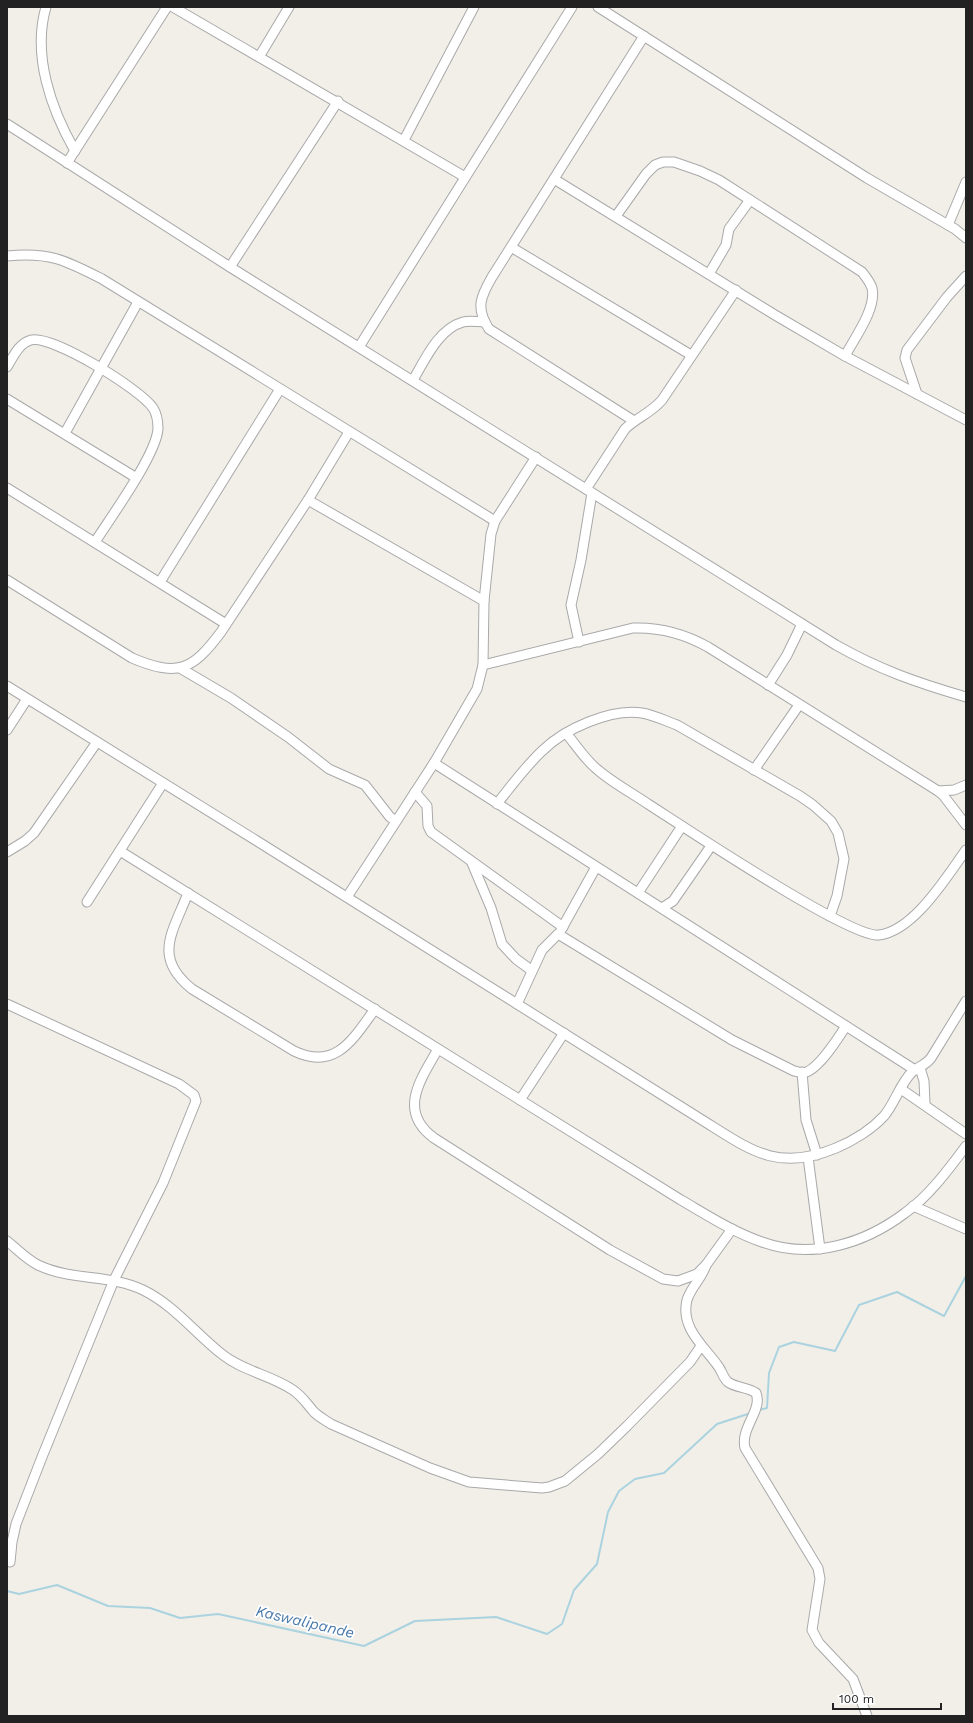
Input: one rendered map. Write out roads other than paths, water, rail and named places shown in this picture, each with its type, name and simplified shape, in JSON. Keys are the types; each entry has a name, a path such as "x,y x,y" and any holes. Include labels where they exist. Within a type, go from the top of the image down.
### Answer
{"street":[{"path":"46,7 40,29 43,68 63,129 75,152"},
{"path":"67,163 167,7"},
{"path":"173,7 338,101 465,176"},
{"path":"259,57 289,7"},
{"path":"404,140 474,7"},
{"path":"358,347 572,7"},
{"path":"598,7 867,178 948,225 966,238"},
{"path":"634,421 489,329 485,322 481,307 481,296 644,36"},
{"path":"230,267 338,101"},
{"path":"7,124 230,267 802,624 854,655 883,670 912,681 966,697"},
{"path":"616,216 646,174 655,165 663,162 674,162 700,170 750,200 862,272 868,279 872,288 870,306 866,318 845,356"},
{"path":"554,179 845,356 966,420"},
{"path":"948,225 966,182"},
{"path":"709,274 726,245 730,229 750,200"},
{"path":"511,247 691,355"},
{"path":"7,256 29,254 51,256 71,263 102,279 495,521"},
{"path":"917,394 905,358 907,350 947,297 966,276"},
{"path":"578,642 571,605 581,560 589,491 625,429 634,421 657,406 736,290"},
{"path":"65,434 138,302"},
{"path":"413,380 433,348 446,332 463,322 485,322"},
{"path":"7,367 22,345 28,341 37,339 65,349 101,369 138,394 153,408 157,418 158,429 154,444 95,542"},
{"path":"160,582 280,389"},
{"path":"7,399 135,477"},
{"path":"7,580 132,658 160,668 180,668 198,658 209,648 308,500 349,432"},
{"path":"347,897 434,763 470,704 477,689 483,665 484,601 491,534 495,521 536,457"},
{"path":"7,488 226,624"},
{"path":"308,500 484,601"},
{"path":"768,685 787,655 802,624"},
{"path":"483,665 634,628 657,628 669,631 698,641 938,791 943,795 966,825"},
{"path":"180,668 231,698 288,737 329,769 365,785 390,817 396,821"},
{"path":"7,686 744,1146 778,1157 790,1159 818,1155 850,1141 879,1120 912,1072 925,1065 931,1058 966,1001"},
{"path":"7,730 27,699"},
{"path":"754,770 800,705"},
{"path":"497,804 543,749 566,733 597,719 627,712 643,713 677,725 754,770 813,805 835,826 843,848 844,858 837,896 830,916"},
{"path":"566,733 599,771 711,846 830,916 868,934 880,935 891,932 906,922 922,907 966,850"},
{"path":"7,852 34,834 97,742"},
{"path":"434,763 846,1026 918,1069 924,1081 925,1104"},
{"path":"87,902 163,783"},
{"path":"938,791 954,790 966,785"},
{"path":"415,792 427,806 429,830 561,930 732,1040 794,1071 802,1072 813,1068 819,1063 846,1026"},
{"path":"638,893 682,826"},
{"path":"662,908 676,898 711,846"},
{"path":"120,851 732,1230 763,1243 800,1250 820,1249 856,1241 895,1219 913,1206 946,1172 966,1146"},
{"path":"472,863 491,908 502,944 516,959 531,970"},
{"path":"516,1004 531,970 542,950 561,930 596,867"},
{"path":"188,893 169,940 168,954 179,977 192,989 294,1051 306,1057 316,1059 333,1055 343,1050 375,1010"},
{"path":"7,1004 179,1084 194,1095 196,1101 163,1183 114,1280 16,1524 10,1562"},
{"path":"520,1100 564,1033"},
{"path":"438,1049 426,1070 415,1096 417,1118 421,1127 603,1246 655,1276 672,1280 686,1279 697,1274 706,1265 732,1230"},
{"path":"802,1072 806,1120 818,1155"},
{"path":"901,1089 925,1104 966,1134"},
{"path":"808,1157 820,1249"},
{"path":"913,1206 966,1229"},
{"path":"7,1241 31,1261 45,1268 70,1274 114,1280 134,1286 155,1297 227,1358 237,1364 267,1376 293,1390 319,1416 331,1424 448,1475 483,1484 542,1488 565,1481 627,1426 690,1362 701,1346"},
{"path":"706,1265 693,1286 687,1302 688,1324 701,1346 718,1366 725,1380 756,1393 758,1404 744,1435 745,1448 816,1564 820,1579 812,1630 819,1643 853,1679 867,1716"}],"waterway":[{"name":"Kaswalipande","path":"759,1410 767,1408 769,1373 779,1347 794,1342 835,1351 859,1305 897,1292 944,1316 966,1276"},
{"name":"Kaswalipande","path":"7,1591 19,1594 57,1585 108,1606 150,1608 180,1618 218,1614 364,1646 415,1621 496,1617 547,1634 562,1624 574,1590 597,1564 608,1512 619,1491 635,1479 664,1473 717,1424 751,1413"}]}
